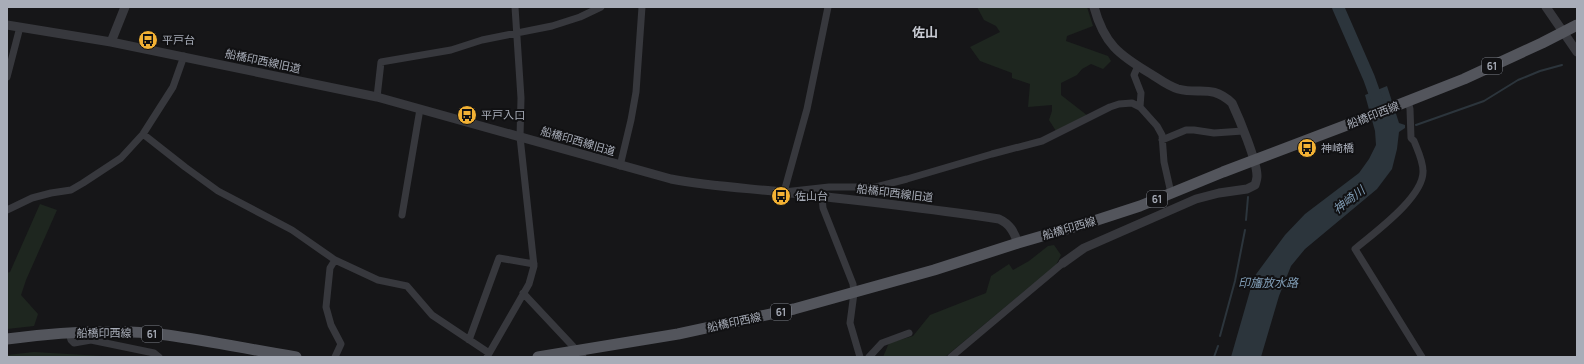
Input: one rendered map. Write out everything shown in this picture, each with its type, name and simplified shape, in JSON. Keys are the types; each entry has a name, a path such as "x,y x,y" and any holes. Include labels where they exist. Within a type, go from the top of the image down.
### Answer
{"main road":[{"name":"船橋印西線","path":"538,357 580,354 725,324 854,293 1094,221 1140,206 1471,76 1577,25"},
{"name":"船橋印西線","path":"7,339 69,333 100,332 166,335 296,357"}],"street":[{"path":"111,42 125,7"},
{"path":"143,134 185,167 218,190 292,230 335,260 378,280 407,286 432,315 488,355 529,284 534,264 520,137 518,32 515,7"},
{"path":"377,97 381,62 450,50 518,32 552,26 580,17 601,7"},
{"path":"620,166 636,92 642,7"},
{"path":"828,7 808,109 784,192 829,187 876,187 1042,141 1110,107 1119,104 1132,103 1140,107 1157,126 1162,135 1164,162 1171,193"},
{"path":"951,357 1063,263 1084,248 1196,199 1219,193 1247,189 1255,185 1257,175 1254,161 1232,103 1225,97 1212,91 1177,89 1120,54 1108,40 1094,7"},
{"path":"1546,7 1577,52"},
{"name":"船橋印西線旧道","path":"7,25 184,56 377,97 620,166 691,183 784,192 999,219 1010,226 1018,243"},
{"path":"7,77 20,27"},
{"path":"7,210 32,198 71,190 121,158 143,134 173,87 180,73 184,56"},
{"path":"1138,66 1134,74 1141,93 1140,107"},
{"path":"1406,102 1410,108 1411,138 1414,141 1423,172 1420,182 1414,194 1405,206 1355,248 1422,357"},
{"path":"402,215 420,109"},
{"path":"1162,140 1186,130 1214,133 1242,131"},
{"path":"822,197 824,208 852,284 854,293 850,322 860,357"},
{"path":"469,340 499,258 534,264"},
{"path":"335,260 330,268 326,307 331,325 341,344 335,357"},
{"path":"523,293 580,354"},
{"path":"69,333 74,344 91,340 154,353 159,357"},
{"path":"869,357 882,343 910,333"}],"shaded area":[{"path":"977,7 1087,7 1093,26 1067,36 1066,41 1108,56 1111,61 1103,69 1091,64 1082,69 1077,75 1061,83 1061,95 1088,116 1056,131 1049,120 1052,105 1028,107 1030,84 1012,78 1012,73 980,61 970,47 1000,32 996,26 984,20"},
{"path":"40,204 57,210 26,280 21,295 38,314 34,326 7,329 7,273 10,272"},
{"path":"1054,245 1061,255 1056,265 945,357 883,357 889,343 913,336 930,315 986,293 991,276 1009,264 1013,270 1029,261 1048,246"},
{"path":"34,352 104,357 7,357 7,355"}],"water":[{"name":"印旛放水路","path":"1387,86 1399,123 1405,125 1405,128 1399,132 1392,169 1377,189 1305,249 1291,266 1279,296 1261,357 1231,357 1254,277 1285,235 1305,214 1359,173 1369,159 1376,145 1375,131 1365,95"}],"waterway":[{"name":"神崎川","path":"1338,7 1369,78 1379,106"},
{"path":"1416,125 1484,101 1518,80 1540,71 1562,65"},
{"path":"1246,220 1248,197"},
{"path":"1220,336 1235,281 1245,230"},
{"path":"1214,357 1218,346"}],"place":[{"name":"平戸台","path":"148,40"},
{"name":"平戸入口","path":"467,115"},
{"name":"神崎橋","path":"1307,148"},
{"name":"佐山台","path":"781,196"}],"district":[{"name":"佐山","path":"925,32"}]}
